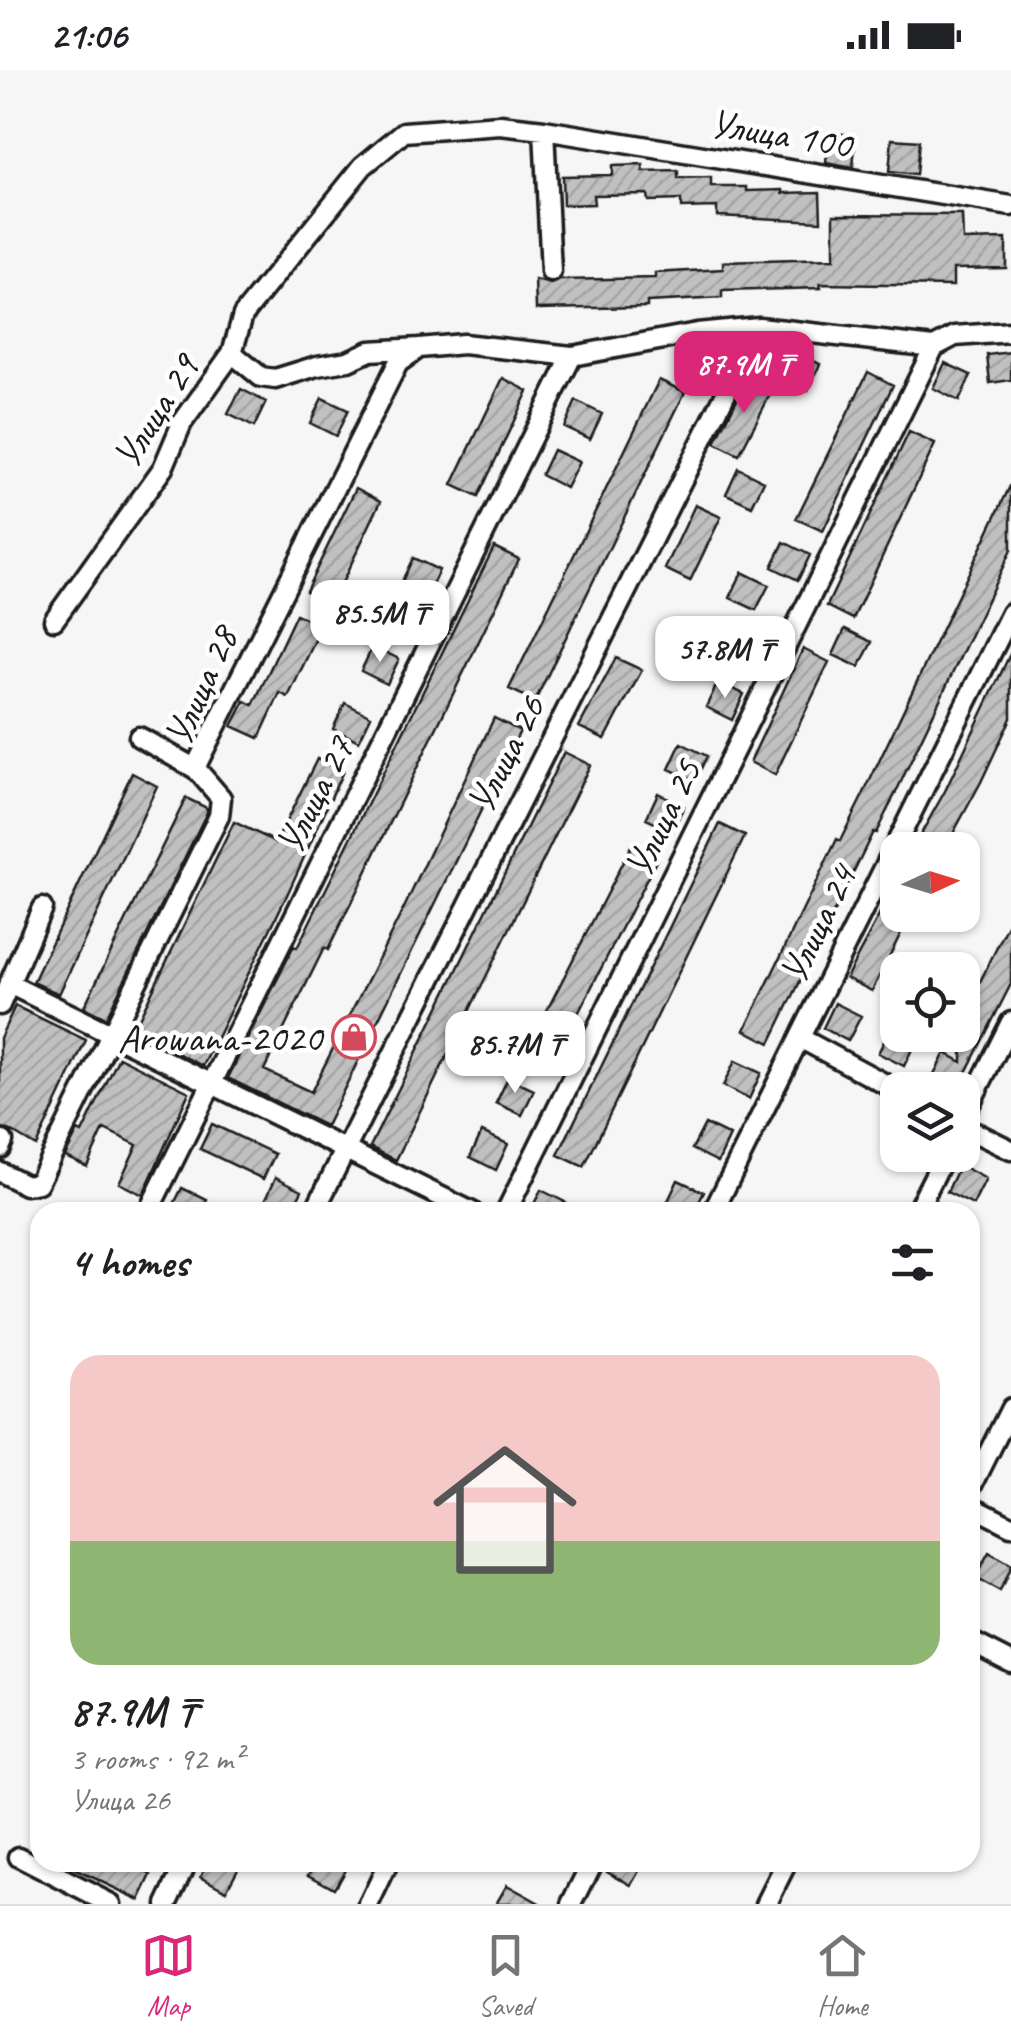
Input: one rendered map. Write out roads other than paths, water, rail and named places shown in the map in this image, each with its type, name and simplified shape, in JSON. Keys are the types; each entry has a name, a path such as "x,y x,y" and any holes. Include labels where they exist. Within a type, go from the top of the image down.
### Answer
{"street":[{"name":"Улица 100","path":"232,353 243,315 363,166 404,132 500,124 1011,206"},
{"path":"544,130 551,272"},
{"path":"419,348 463,344 572,356 759,326 934,347 954,336 1011,332"},
{"name":"Улица 26","path":"319,1202 759,326"},
{"name":"Улица 25","path":"511,1202 934,347"},
{"name":"Улица 29","path":"54,620 163,468 182,423 232,353 262,376 275,380 348,361 370,350 419,348"},
{"name":"Улица 28","path":"111,1034 222,806 222,798 196,769 398,363 419,348"},
{"name":"Улица 27","path":"153,1202 572,356"},
{"name":"Улица 24","path":"717,1202 1011,613"},
{"path":"139,738 196,769"},
{"path":"0,1005 42,908"},
{"path":"9,984 452,1202"},
{"path":"980,1086 1011,1022"},
{"path":"0,1172 26,1185 38,1182 111,1034"},
{"path":"800,1038 880,1081"},
{"path":"980,1133 1011,1150"},
{"path":"921,1202 936,1172"},
{"path":"980,1470 1011,1408"},
{"path":"980,1510 1011,1526"},
{"path":"980,1646 1011,1662"},
{"path":"19,1856 30,1862"},
{"path":"50,1872 111,1904"},
{"path":"166,1904 182,1872"},
{"path":"369,1904 384,1872"},
{"path":"572,1904 588,1872"},
{"path":"766,1904 781,1872"}],"place":[{"name":"Arowana-2020","path":"354,1037"}]}
